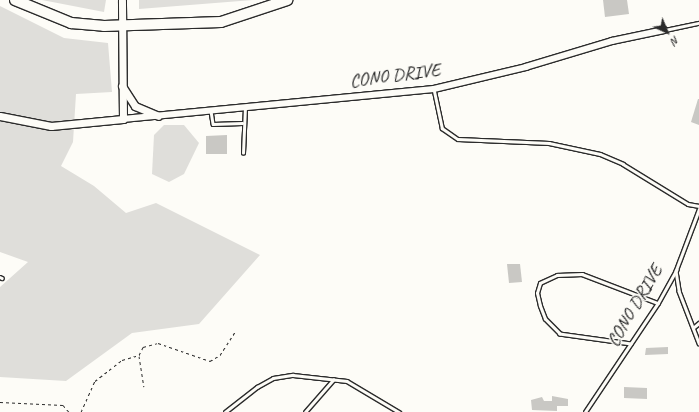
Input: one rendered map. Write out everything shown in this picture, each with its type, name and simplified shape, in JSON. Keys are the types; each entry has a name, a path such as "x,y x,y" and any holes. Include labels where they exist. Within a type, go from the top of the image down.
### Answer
{"highway":[{"path":"15,0 71,23 122,26 221,22 287,0"}],"street":[{"path":"0,116 51,126 123,119 121,84 122,0"},
{"name":"CONO DRIVE","path":"123,119 434,89 526,67 612,41 664,30"},
{"path":"121,84 135,106 158,116"}],"lane":[{"path":"664,30 699,23"},
{"path":"434,89 442,128 458,139 549,143 600,154 623,164 688,204 699,208"},
{"path":"243,153 242,123 246,106"},
{"path":"211,110 212,124 242,123"},
{"name":"CONO DRIVE","path":"585,412 658,303 676,270 699,208"},
{"path":"676,270 692,328 699,343"},
{"path":"631,344 560,334 545,319 537,293 540,283 548,277 582,274 658,303"},
{"path":"692,328 699,323"},
{"path":"225,412 274,378 293,375 346,381 399,412"},
{"path":"306,412 334,379"}],"path":[{"path":"144,387 139,355 143,347 158,343 210,361 220,355 235,332"},
{"path":"81,412 95,381 122,360 139,355"},
{"path":"0,402 63,405 69,412"}],"shaded area":[{"path":"42,0 106,0 104,12"},
{"path":"139,0 253,0 139,9"},
{"path":"0,6 64,38 108,43 112,92 76,94 73,142 61,166 94,186 126,213 156,203 260,255 199,324 132,333 66,381 0,377 0,287 28,262 0,252"},
{"path":"164,125 184,125 199,143 184,174 169,182 152,174 154,135"}],"building":[{"path":"603,0 627,0 629,14 605,17"},
{"path":"699,99 699,125 691,122"},
{"path":"227,135 227,154 206,154 206,136"},
{"path":"507,264 520,264 522,282 509,283"},
{"path":"668,347 668,354 645,355 646,348"},
{"path":"624,387 647,388 647,399 624,398"},
{"path":"552,396 568,399 568,406 557,406 557,411 532,410 531,400 542,397 544,401 552,401"}]}
